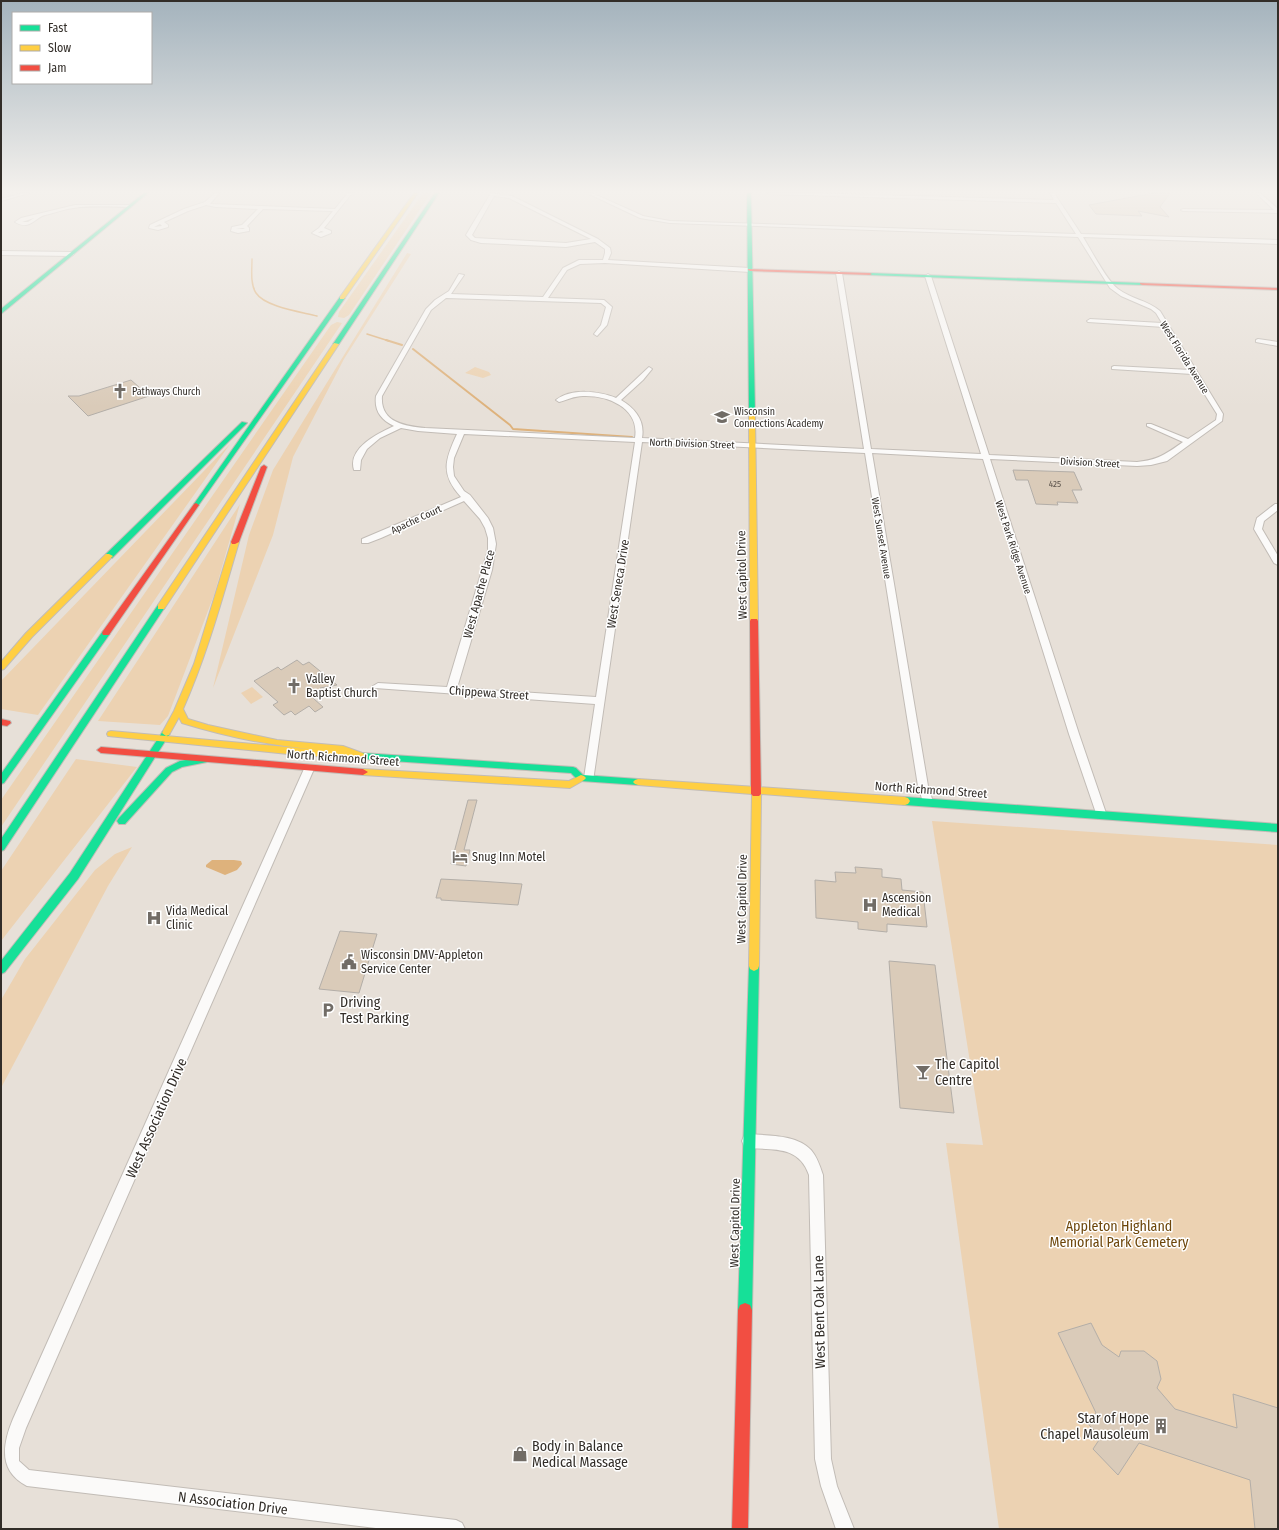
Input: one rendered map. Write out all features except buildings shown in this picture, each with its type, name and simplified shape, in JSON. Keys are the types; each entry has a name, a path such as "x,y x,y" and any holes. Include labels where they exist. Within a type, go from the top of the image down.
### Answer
{"main road":[{"path":"1,312 58,264"},
{"path":"1,781 366,264"},
{"path":"1,847 389,264"},
{"name":"West Capitol Drive","path":"740,1529 756,790 750,264"},
{"path":"750,270 1278,289"},
{"path":"1,667 29,635 223,445 275,386 289,374"},
{"path":"1,969 74,876 154,754 179,710 202,654 243,516 264,468 282,435 282,425"},
{"path":"1,658 29,635"},
{"path":"179,710 185,721 207,728 277,743 344,749 359,756"},
{"name":"North Richmond Street","path":"111,734 298,752 573,770 585,778"},
{"name":"North Richmond Street","path":"101,750 309,768 570,785 585,778 1278,828"},
{"path":"74,876 102,846 131,810 166,771 180,764 204,760"}],"street":[{"path":"544,300 566,269 576,264"},
{"path":"689,264 750,270"},
{"name":"West Florida Avenue","path":"1096,264 1108,283 1121,294 1155,309 1220,414 1220,417 1215,424 1188,442"},
{"name":"West Sunset Avenue","path":"839,273 923,786 928,802"},
{"path":"357,468 357,458 364,449 374,440 399,426 383,416 379,410 377,403 379,396 429,309 437,301 454,289 461,275"},
{"name":"West Park Ridge Avenue","path":"928,276 985,458 1102,816"},
{"path":"446,296 602,301 609,306 604,325 597,334"},
{"path":"1090,321 1165,325"},
{"path":"1258,342 1278,344"},
{"path":"1114,368 1195,372"},
{"path":"559,400 573,394 581,394 598,396 616,401 641,379 649,369"},
{"name":"West Seneca Drive","path":"585,778 600,701 639,441 639,424 636,417 626,406 616,401"},
{"path":"1149,425 1188,442"},
{"name":"North Division Street","path":"399,426 415,429 460,432 868,451 985,458"},
{"name":"West Apache Place","path":"451,691 489,563 493,544 491,530 487,522 456,486 449,474 450,462 460,432"},
{"name":"Division Street","path":"985,458 1145,464 1164,459 1188,442"},
{"name":"Apache Court","path":"365,541 388,533 440,508 469,500"},
{"path":"1278,506 1260,520 1258,529 1278,563"},
{"name":"Chippewa Street","path":"378,686 600,701"},
{"name":"West Association Drive","path":"13,1469 10,1459 19,1425 309,768"},
{"name":"West Bent Oak Lane","path":"749,1141 798,1148 807,1153 814,1164 816,1175 824,1474 830,1494 845,1529"},
{"name":"N Association Drive","path":"13,1469 19,1474 28,1478 456,1529"}],"green space":[{"path":"373,264 383,264 349,315 344,318 338,317 339,312"},
{"path":"400,264 404,264 344,359 293,457 273,535 213,688 249,535 273,470"},
{"path":"337,322 342,323 1,827 1,800 331,325"},
{"path":"475,367 489,372 491,375 483,378 465,373"},
{"path":"230,444 38,715 1,709 1,681"},
{"path":"240,504 214,595 168,716 160,725 98,721"},
{"path":"252,687 263,697 251,704 241,693"},
{"path":"76,759 137,767 1,941 1,871"},
{"name":"Appleton Highland Memorial Park Cemetery","path":"932,821 1278,845 1278,1529 999,1529 946,1143 983,1145"},
{"path":"132,847 108,886 1,1088 1,1000 25,959 95,870 115,854"}],"shaded area":[{"path":"212,860 234,860 241,861 242,864 237,870 225,875 206,867 206,865"}],"waterway":[{"path":"252,264 254,289 261,298 267,302 293,311 317,316"},
{"path":"367,334 389,341"},
{"path":"386,340 402,345"},
{"path":"413,349 510,425 513,429 632,437"}],"traffic: fast":[{"path":"1,312 59,264"},
{"path":"336,344 389,264"},
{"path":"750,264 752,415"},
{"path":"870,274 1142,284"},
{"path":"196,505 342,298"},
{"path":"109,556 244,423"},
{"path":"1,847 161,607"},
{"path":"1,781 106,633"},
{"path":"1,969 74,876 166,733"},
{"path":"362,756 573,770 581,778 638,782"},
{"path":"122,821 169,770 180,764 204,760"},
{"path":"905,801 1278,828"},
{"path":"745,1310 754,966"}],"traffic: slow":[{"path":"342,298 366,264"},
{"path":"161,607 336,344"},
{"path":"752,415 754,621"},
{"path":"166,733 178,711 198,664 235,542"},
{"path":"1,667 29,635 109,556"},
{"path":"179,710 185,721 207,728 277,743 343,749 359,756"},
{"path":"111,734 298,752 362,756"},
{"path":"363,772 570,785 581,778"},
{"path":"638,782 905,801"},
{"path":"754,966 756,794"}],"traffic: jam":[{"path":"750,270 870,274"},
{"path":"1142,284 1278,289"},
{"path":"235,542 264,467"},
{"path":"106,633 196,505"},
{"path":"754,621 756,794"},
{"path":"1,722 7,723"},
{"path":"101,750 363,772"},
{"path":"740,1529 745,1310"}],"place":[{"name":"Pathways Church","path":"120,391"},
{"name":"Wisconsin Connections Academy","path":"722,417"},
{"name":"Valley Baptist Church","path":"294,686"},
{"name":"Snug Inn Motel","path":"460,857"},
{"name":"Ascension Medical","path":"870,905"},
{"name":"Vida Medical Clinic","path":"154,918"},
{"name":"Wisconsin DMV-Appleton Service Center","path":"349,962"},
{"name":"Driving Test Parking","path":"328,1010"},
{"name":"The Capitol Centre","path":"923,1072"},
{"name":"Star of Hope Chapel Mausoleum","path":"1161,1426"},
{"name":"Body in Balance Medical Massage","path":"520,1454"}]}
